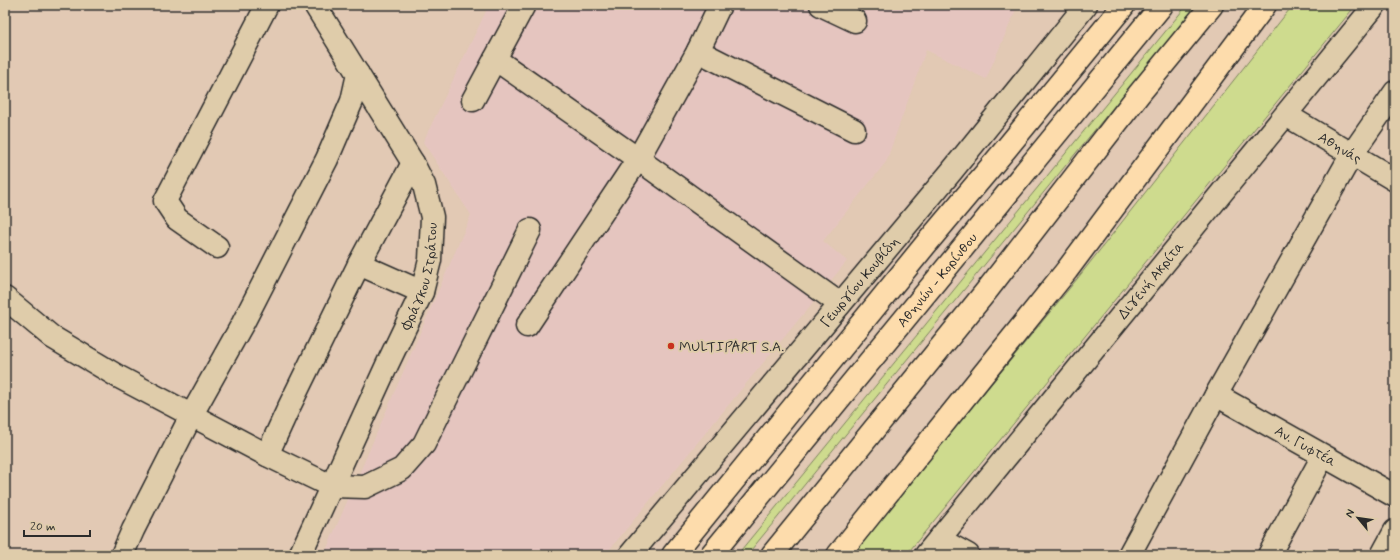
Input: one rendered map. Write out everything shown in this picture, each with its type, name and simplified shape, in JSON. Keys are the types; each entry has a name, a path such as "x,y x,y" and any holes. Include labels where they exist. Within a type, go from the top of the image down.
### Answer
{"highway":[{"path":"673,555 926,244 1124,5"},
{"name":"Αθηνών - Κορίνθου","path":"711,555 1162,5"},
{"path":"772,555 988,289 1139,94 1212,5"},
{"path":"838,555 903,472 1067,270 1265,5"}],"street":[{"path":"217,247 177,219 165,201 267,5"},
{"name":"Φράγκου Στράτου","path":"300,555 422,292 430,260 432,218 424,186 413,163 315,5"},
{"path":"473,100 524,5"},
{"path":"527,326 638,159 698,51 720,5"},
{"path":"821,5 855,21"},
{"name":"Γεωργίου Κουβίδη","path":"630,555 951,172 1086,5"},
{"name":"Διγενή Ακρίτα","path":"933,547 1375,5"},
{"path":"698,51 854,130"},
{"path":"495,59 638,159 840,304"},
{"path":"122,555 133,530 191,416 243,323 327,159 352,101 358,74"},
{"path":"1129,555 1216,395 1352,154 1395,92"},
{"name":"Αθηνάς","path":"1286,115 1395,180"},
{"path":"267,455 288,407 359,264 413,163"},
{"path":"5,298 52,337 118,377 191,416 331,486 364,487 402,469 424,444 530,230"},
{"path":"359,264 422,292"},
{"name":"Αν. Γυφτέα","path":"1216,395 1395,496"},
{"path":"1269,555 1323,456"},
{"path":"1382,555 1395,531"},
{"path":"933,547 968,555"}],"shaded area":[{"path":"489,5 1018,5 986,79 926,50 886,162 823,241 847,261 605,555 324,555 471,215 423,142"}],"green space":[{"path":"1187,5 1197,5 747,555 737,555"},
{"path":"1293,5 1356,5 906,555 851,555 1077,279"}],"place":[{"name":"MULTIPART S.A.","path":"671,346"}]}
